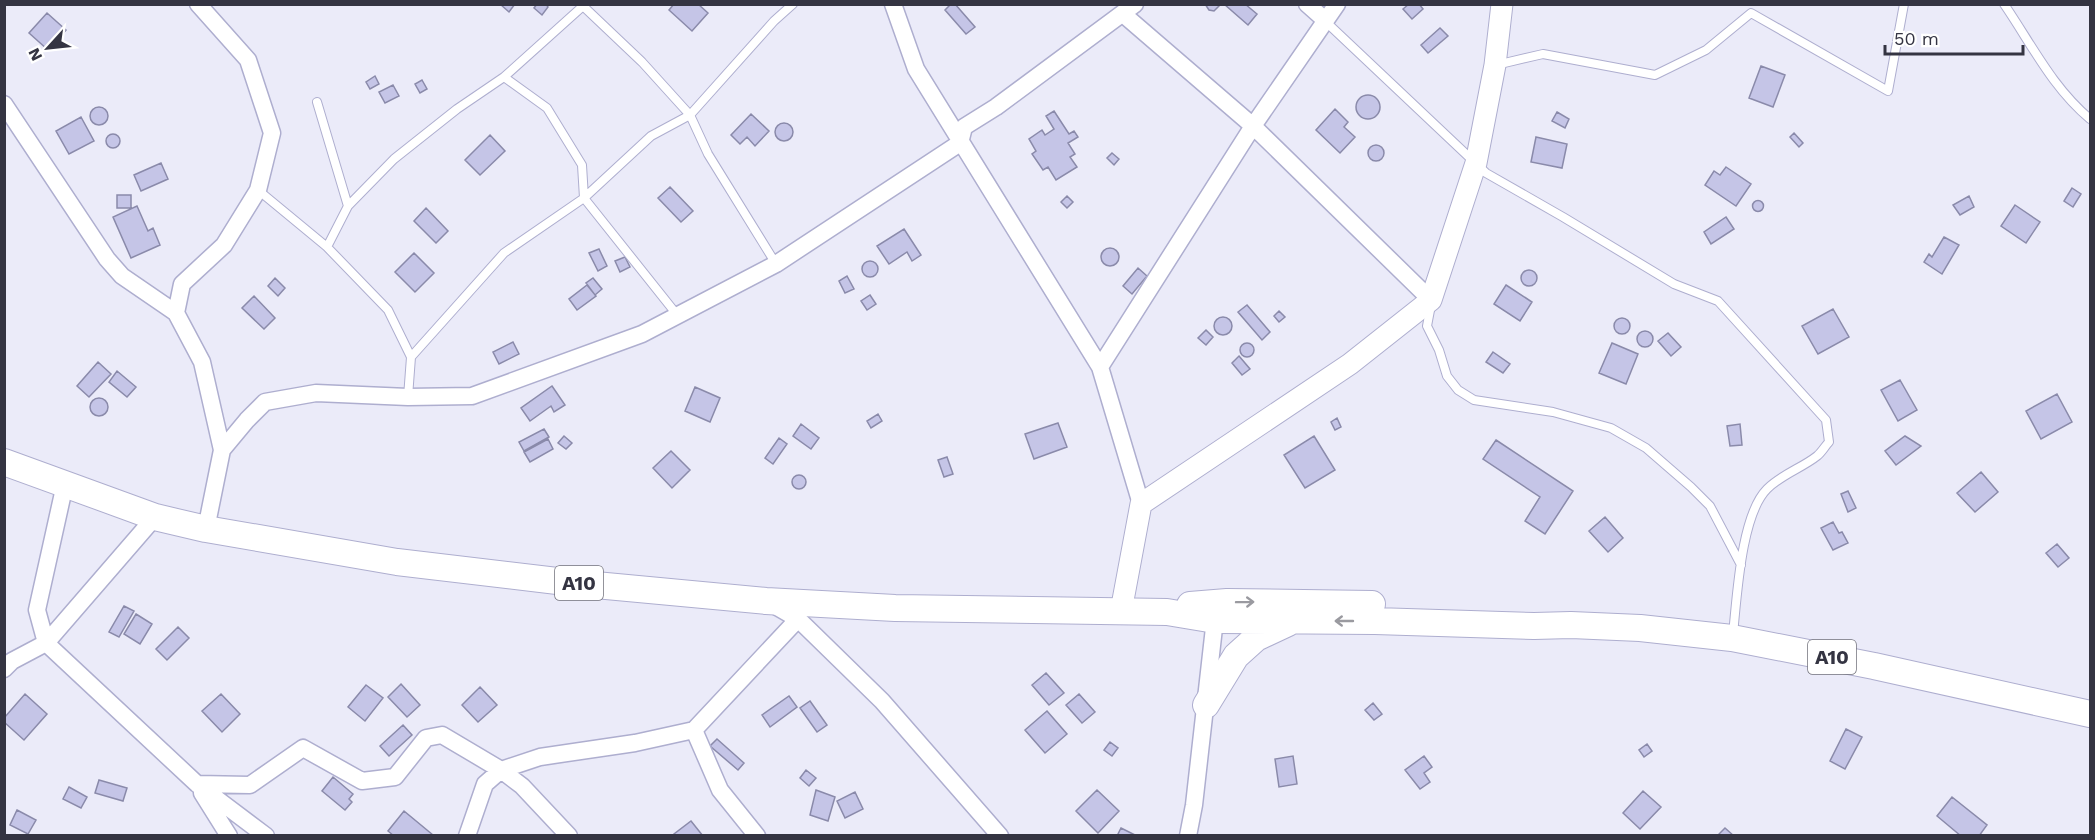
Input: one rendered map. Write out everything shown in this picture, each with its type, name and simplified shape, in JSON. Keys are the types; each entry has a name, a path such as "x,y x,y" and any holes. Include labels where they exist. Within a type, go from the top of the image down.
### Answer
{"main road":[{"name":"A10","path":"4,462 156,517 206,529 397,562 574,583 766,601 895,608 1167,612 1189,606 1291,621 1640,628 1732,638 1874,666 2091,714"},
{"name":"A10","path":"1216,611 1313,603 1470,608 1534,615 1571,625"},
{"path":"1206,705 1236,656 1256,638 1291,621"}],"street":[{"path":"176,313 182,284 224,245 258,190 272,133 248,60 198,4"},
{"path":"893,4 916,69 1100,367 1141,504 1121,611"},
{"path":"1307,4 1325,20"},
{"path":"1100,367 1253,126 1337,4"},
{"path":"1141,504 1350,364 1431,300 1476,163 1495,65 1502,4"},
{"path":"222,450 265,402 316,393 408,397 472,396 642,334 776,264 960,143 964,127 996,107 1129,9 1431,300"},
{"path":"4,104 106,259 122,276 176,313 202,362 222,450 206,529"},
{"path":"65,484 37,609 46,643 197,784 266,836"},
{"path":"7,664 46,643 156,517"},
{"path":"766,601 798,618 882,701 998,835"},
{"path":"1188,836 1216,611"},
{"path":"467,836 485,784 501,770 540,757 635,743 694,730 798,618"},
{"path":"694,730 720,790 757,836"},
{"path":"197,784 250,785 303,748 362,781 395,777 426,738 442,735 501,770 522,786 570,836"},
{"path":"197,784 229,836"}],"lane":[{"path":"411,357 504,253 584,198 651,136 690,115 774,21 793,4"},
{"path":"1495,65 1544,54 1655,75 1706,50 1751,14 1888,91 1904,4"},
{"path":"2004,4 2047,72 2071,103 2091,119"},
{"path":"327,247 348,206 394,159 458,109 504,77 584,5 642,62 690,115 708,154 776,264"},
{"path":"1325,20 1486,173 1563,216 1674,284 1718,302 1826,420 1828,441 1818,455 1787,473 1766,489 1753,513 1741,566 1732,638"},
{"path":"504,77 547,108 582,165 584,198 678,316"},
{"path":"317,102 348,206"},
{"path":"258,190 327,247 388,310 411,357 408,397"},
{"path":"1431,300 1427,326 1439,350 1447,376 1458,390 1474,400 1553,412 1611,429 1646,448 1710,506 1741,566"}],"building":[{"path":"500,4 515,4 509,12"},
{"path":"537,4 546,4 548,7 542,15 534,8"},
{"path":"674,4 698,4 708,13 692,31 669,10"},
{"path":"951,4 955,4 975,27 966,34 945,10"},
{"path":"1205,4 1221,4 1214,11 1209,10"},
{"path":"1224,4 1245,4 1257,14 1248,25"},
{"path":"1409,4 1419,4 1423,9 1412,19 1403,9"},
{"path":"47,13 66,30 48,50 29,33"},
{"path":"1440,28 1448,36 1428,53 1421,45"},
{"path":"1761,66 1785,75 1773,107 1749,98"},
{"path":"375,76 379,84 370,89 366,82"},
{"path":"422,80 427,89 420,93 415,84"},
{"path":"393,85 399,96 385,103 379,92"},
{"path":"1368,95 1376,99 1380,107 1376,115 1368,119 1360,115 1356,107 1360,99"},
{"path":"99,107 105,110 108,116 105,122 99,125 93,122 90,116 93,110"},
{"path":"1335,109 1348,122 1344,127 1355,137 1340,153 1316,130"},
{"path":"1054,111 1069,134 1074,131 1078,137 1068,143 1075,154 1070,157 1077,167 1056,180 1048,167 1043,170 1032,154 1036,151 1029,139 1042,130 1045,135 1054,129 1046,116"},
{"path":"1557,112 1569,119 1565,128 1552,121"},
{"path":"751,114 769,131 755,146 747,137 740,144 731,135"},
{"path":"81,117 94,141 69,154 56,131"},
{"path":"784,123 790,126 793,132 790,138 784,141 778,138 775,132 778,126"},
{"path":"1794,133 1803,143 1799,147 1790,137"},
{"path":"110,134 116,134 120,141 116,148 110,148 106,144 106,138"},
{"path":"490,135 505,151 480,175 465,160"},
{"path":"1536,137 1567,144 1562,168 1531,162"},
{"path":"1376,145 1382,147 1384,153 1382,159 1376,161 1370,159 1368,153 1370,147"},
{"path":"1112,153 1119,159 1114,165 1107,158"},
{"path":"161,163 168,179 141,191 134,175"},
{"path":"1726,167 1751,184 1736,206 1705,185 1714,171 1720,175"},
{"path":"670,187 693,211 681,222 658,198"},
{"path":"2072,188 2081,194 2073,207 2064,201"},
{"path":"117,195 131,195 131,208 117,208"},
{"path":"1067,196 1073,202 1067,208 1061,202"},
{"path":"1969,196 1974,207 1960,215 1953,205"},
{"path":"1758,200 1764,206 1758,212 1752,206"},
{"path":"2015,205 2040,222 2026,243 2001,226"},
{"path":"137,206 148,231 153,228 160,245 131,258 113,217"},
{"path":"426,208 448,231 436,243 414,221"},
{"path":"1726,217 1734,229 1711,244 1704,232"},
{"path":"904,229 921,255 912,261 907,252 889,264 877,246"},
{"path":"1944,237 1959,245 1942,274 1924,262 1929,254 1932,257"},
{"path":"1110,248 1116,251 1119,257 1116,263 1110,266 1104,263 1101,257 1104,251"},
{"path":"599,249 607,266 598,271 589,253"},
{"path":"414,253 434,273 415,292 395,272"},
{"path":"625,257 630,267 620,272 615,261"},
{"path":"870,261 876,263 878,269 876,275 870,277 864,275 862,269 864,263"},
{"path":"1138,268 1147,276 1132,294 1123,286"},
{"path":"1526,270 1532,270 1537,278 1535,284 1526,286 1521,281 1521,275"},
{"path":"847,276 854,289 845,293 839,281"},
{"path":"275,278 285,288 278,296 268,286"},
{"path":"593,278 602,289 595,295 586,283"},
{"path":"587,285 596,296 577,310 569,299"},
{"path":"1506,285 1532,302 1520,321 1494,304"},
{"path":"870,295 876,304 867,310 861,301"},
{"path":"254,296 275,318 264,329 242,308"},
{"path":"1247,305 1270,332 1262,340 1238,312"},
{"path":"1833,309 1849,337 1818,354 1802,326"},
{"path":"1279,311 1285,317 1279,322 1274,316"},
{"path":"1219,317 1227,317 1232,322 1230,333 1219,335 1214,330 1214,322"},
{"path":"1619,318 1625,318 1630,326 1628,332 1619,334 1614,329 1614,323"},
{"path":"1206,330 1213,337 1206,345 1198,338"},
{"path":"1642,331 1648,331 1653,339 1651,345 1642,347 1637,342 1637,336"},
{"path":"1668,333 1681,347 1671,356 1658,341"},
{"path":"513,342 519,354 499,364 493,352"},
{"path":"1247,343 1252,345 1254,350 1252,355 1247,357 1242,355 1240,350 1242,345"},
{"path":"1612,343 1638,354 1626,384 1599,373"},
{"path":"1493,352 1510,364 1503,373 1486,362"},
{"path":"1239,356 1250,369 1242,375 1232,363"},
{"path":"98,362 111,374 89,397 77,386"},
{"path":"117,371 136,387 127,397 109,382"},
{"path":"1900,380 1917,410 1898,421 1881,390"},
{"path":"552,386 565,405 554,412 551,406 530,421 521,408"},
{"path":"695,387 720,398 710,422 685,411"},
{"path":"2057,394 2072,422 2041,439 2026,411"},
{"path":"99,398 105,401 108,407 105,413 99,416 93,413 90,407 93,401"},
{"path":"878,414 882,421 871,428 867,421"},
{"path":"1337,418 1341,427 1335,430 1331,422"},
{"path":"1058,423 1067,447 1034,459 1025,434"},
{"path":"801,424 819,438 811,449 793,436"},
{"path":"1740,424 1742,445 1730,446 1727,426"},
{"path":"544,429 549,437 524,451 519,442"},
{"path":"564,436 572,443 566,449 558,443"},
{"path":"1314,436 1335,470 1305,488 1284,455"},
{"path":"1905,436 1921,446 1896,465 1885,451"},
{"path":"779,438 787,444 773,464 765,458"},
{"path":"548,439 553,449 530,462 524,452"},
{"path":"1496,440 1573,491 1545,534 1525,521 1540,497 1483,459"},
{"path":"671,451 690,470 672,488 653,468"},
{"path":"947,457 953,474 944,477 938,460"},
{"path":"1981,472 1998,492 1975,512 1957,493"},
{"path":"799,475 804,477 806,482 804,487 799,489 794,487 792,482 794,477"},
{"path":"1848,491 1856,508 1848,512 1841,494"},
{"path":"1605,517 1623,538 1608,552 1589,531"},
{"path":"1833,522 1848,543 1833,550 1821,528"},
{"path":"2057,544 2069,558 2058,567 2046,553"},
{"path":"124,606 134,611 119,637 109,632"},
{"path":"136,614 152,624 140,644 124,634"},
{"path":"178,627 189,638 167,660 156,649"},
{"path":"1046,673 1064,693 1049,705 1032,685"},
{"path":"401,684 420,705 407,717 388,697"},
{"path":"366,685 383,698 365,721 348,707"},
{"path":"480,687 497,705 478,722 462,705"},
{"path":"25,694 47,714 24,740 4,722 4,718"},
{"path":"221,694 240,714 222,732 202,711"},
{"path":"1079,694 1095,712 1082,723 1066,705"},
{"path":"789,696 797,707 770,727 762,715"},
{"path":"810,701 827,725 817,732 800,708"},
{"path":"1373,703 1382,714 1374,720 1365,710"},
{"path":"1047,711 1067,734 1045,753 1025,730"},
{"path":"403,725 412,735 389,756 380,746"},
{"path":"1846,729 1862,737 1845,769 1830,761"},
{"path":"717,739 744,763 738,770 710,746"},
{"path":"1110,742 1118,748 1112,756 1104,750"},
{"path":"1647,744 1652,751 1644,757 1639,750"},
{"path":"1293,756 1297,784 1279,787 1275,759"},
{"path":"1424,756 1432,767 1424,773 1430,782 1420,789 1405,770"},
{"path":"806,770 816,778 809,786 800,778"},
{"path":"333,777 353,794 349,799 352,802 345,810 322,791"},
{"path":"99,780 127,788 123,801 95,793"},
{"path":"69,787 87,797 81,808 63,799"},
{"path":"816,790 835,797 828,821 810,815"},
{"path":"1097,790 1119,811 1098,833 1076,811"},
{"path":"1643,791 1661,807 1640,829 1623,813"},
{"path":"855,792 863,809 845,818 837,801"},
{"path":"1952,797 1987,825 1979,836 1961,836 1937,816"},
{"path":"17,810 36,820 28,834 10,825"},
{"path":"404,811 433,835 394,836 388,831"},
{"path":"691,821 703,836 675,836 674,834"},
{"path":"1121,828 1135,835 1117,836"},
{"path":"1725,828 1734,836 1718,835"}]}
